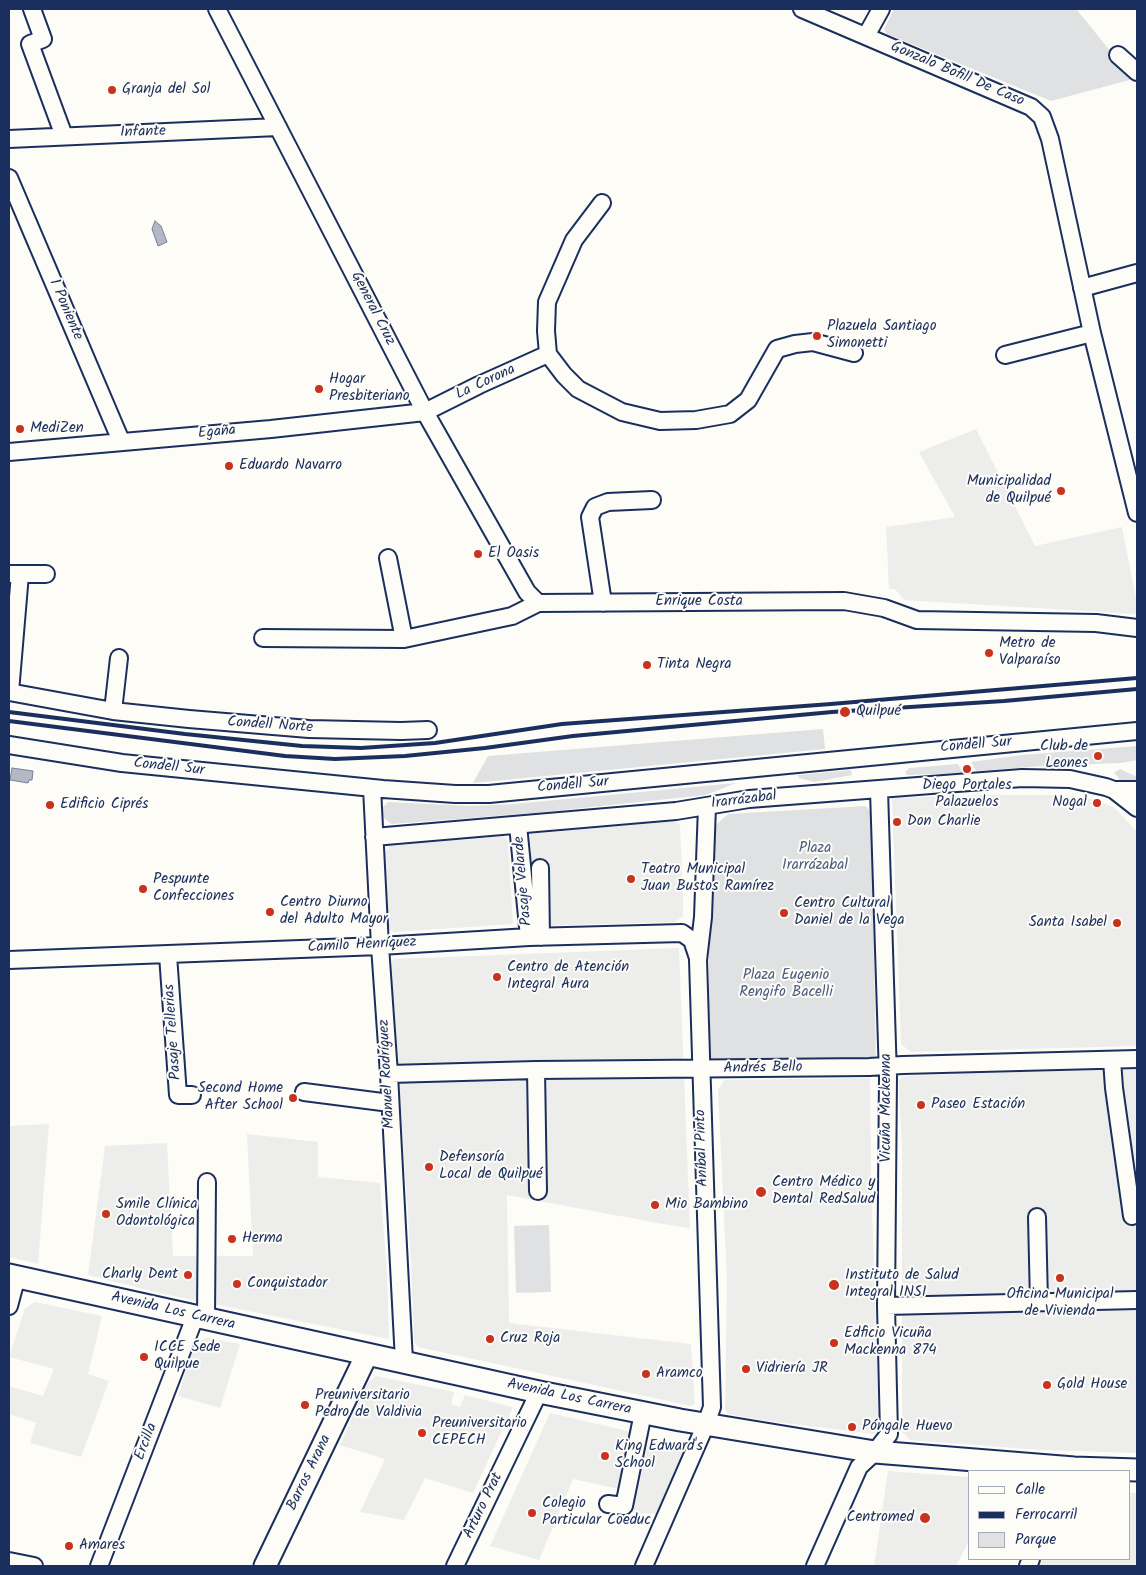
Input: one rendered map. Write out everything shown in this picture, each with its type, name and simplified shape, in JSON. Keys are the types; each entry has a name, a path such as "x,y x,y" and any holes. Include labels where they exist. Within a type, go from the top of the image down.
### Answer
{"main road":[{"name":"Avenida Los Carrera","path":"13,1276 642,1413 875,1452 1074,1470 1137,1470"},
{"name":"Barros Arana","path":"265,1566 367,1354"}],"street":[{"path":"32,9 44,39 30,44 64,136"},
{"name":"General Cruz","path":"217,9 425,412 527,592 538,603"},
{"name":"Gonzalo Bofill De Caso","path":"802,9 1031,107 1042,116 1050,139 1092,333 1137,512"},
{"path":"866,36 881,9"},
{"path":"1118,55 1137,72"},
{"name":"Infante","path":"9,139 278,126"},
{"name":"1 Poniente","path":"9,178 121,441"},
{"path":"602,203 574,240 547,302 546,331 548,354 564,375 578,389 622,412 660,421 696,420 730,414 748,400 777,349 813,342 854,353"},
{"path":"1082,288 1137,273"},
{"path":"1005,355 1092,333"},
{"name":"La Corona","path":"425,412 548,354"},
{"name":"Egaña","path":"9,452 271,429 425,412"},
{"path":"603,603 590,517 595,507 608,502 652,500"},
{"path":"388,558 404,639"},
{"path":"10,692 14,574 46,574"},
{"name":"Enrique Costa","path":"263,638 404,639 512,616 538,603 844,601 884,608 917,620 1096,623 1137,628"},
{"path":"113,711 119,658"},
{"name":"Condell Norte","path":"10,692 113,711 189,720 309,729 428,730"},
{"name":"Condell Sur","path":"9,745 122,763 372,788 455,794 489,794 1137,731"},
{"name":"Irarrázabal","path":"374,837 676,811 749,799 1022,778 1070,779 1106,787 1114,790 1137,808"},
{"name":"Manuel Rodríguez","path":"372,788 404,1361"},
{"name":"Vicuña Mackenna","path":"815,1566 859,1467 875,1452 889,1434 886,1306 888,1066 879,790"},
{"name":"Irarrázabal","path":"1114,790 1137,790"},
{"name":"Aníbal Pinto","path":"644,1566 712,1407 698,960 703,917 707,806"},
{"name":"Pasaje Velarde","path":"518,825 535,937"},
{"path":"535,937 540,868"},
{"name":"Camilo Henríquez","path":"9,960 380,946 535,937 682,933 692,940 698,960"},
{"name":"Pasaje Tellerias","path":"168,955 178,1095 192,1095"},
{"name":"Andrés Bello","path":"389,1074 536,1070 888,1066 1137,1059"},
{"path":"1112,1060 1114,1088 1132,1216"},
{"path":"536,1070 538,1191"},
{"path":"304,1092 390,1103"},
{"path":"201,1318 207,1182"},
{"path":"1036,1217 1039,1302"},
{"path":"9,1306 13,1276"},
{"path":"886,1306 1137,1300"},
{"name":"Ercilla","path":"99,1566 201,1318"},
{"name":"Arturo Prat","path":"456,1566 539,1392"},
{"path":"608,1504 624,1506 642,1413"},
{"path":"9,1561 34,1566"}],"shaded area":[{"path":"155,221 161,226 167,242 158,246 152,229"},
{"path":"976,429 1035,546 1122,527 1137,604 1135,614 904,600 895,589 889,589 886,527 955,517 919,452"},
{"path":"12,768 33,771 32,780 29,780 28,783 10,780"},
{"path":"1059,795 1094,799 1115,808 1137,832 1137,1046 911,1052 901,1044 892,798"},
{"path":"674,821 680,825 683,895 683,916 675,922 533,926 530,834"},
{"path":"504,836 508,842 513,924 394,932 389,929 384,854 390,846"},
{"path":"679,948 690,1228 507,1195 509,1323 691,1344 695,1404 691,1406 418,1347 414,1342 411,1261 391,963 394,959"},
{"path":"1137,1068 1137,1453 1041,1450 910,1440 902,1432 902,1147 899,1080 902,1076"},
{"path":"870,1078 879,1430 874,1434 768,1421 728,1414 725,1409 727,1280 718,1090 724,1080"},
{"path":"49,1124 38,1264 9,1257 9,1126"},
{"path":"247,1134 318,1142 318,1177 380,1183 387,1274 389,1339 163,1294 88,1275 105,1146 167,1143 173,1256 253,1256"},
{"path":"35,1302 102,1316 88,1374 109,1381 81,1457 30,1443 36,1423 9,1414 9,1386 43,1396 54,1369 9,1357 25,1308"},
{"path":"207,1338 240,1344 220,1408 178,1396 195,1342"},
{"path":"376,1376 454,1392 451,1404 460,1407 465,1395 513,1407 473,1493 425,1478 404,1520 360,1512 385,1459 340,1445 367,1383"},
{"name":"Colegio Particular Coeduc","path":"550,1413 632,1432 619,1489 573,1479 539,1560 490,1546"},
{"path":"649,1439 686,1446 659,1514 633,1513"},
{"name":"Centromed","path":"888,1471 968,1477 968,1543 956,1566 874,1566"},
{"path":"1131,1493 1137,1493 1137,1566 1036,1566 1039,1560 1131,1560"}],"green space":[{"path":"894,9 1074,9 1077,10 1133,79 1051,101 887,34 884,29"},
{"path":"823,729 825,749 473,783 488,756"},
{"path":"1137,746 1137,760 1121,763 976,771 971,762 1021,755"},
{"path":"958,764 963,773 907,775 905,772 909,768"},
{"path":"1120,769 1137,777 1137,786 1119,782 1119,778 1114,773"},
{"path":"851,770 852,775 814,782 799,778 798,775"},
{"path":"736,783 706,795 535,813 391,824 384,818 381,809 388,802 470,806 514,804"},
{"name":"Plaza Eugenio Rengifo Bacelli","path":"866,806 871,813 876,1061 723,1063 709,1058 708,839 717,824 728,814"},
{"path":"549,1225 551,1292 516,1293 514,1226"}],"railway":[{"path":"9,712 185,734 302,746 361,748 435,743 562,724 831,704 1137,678"},
{"path":"9,721 285,756 335,759 405,756 485,748 573,736 832,712 1004,701 1137,689"}],"place":[{"name":"Granja del Sol","path":"112,90"},
{"name":"Plazuela Santiago Simonetti","path":"817,336"},
{"name":"Hogar Presbiteriano","path":"319,389"},
{"name":"MediZen","path":"20,429"},
{"name":"Eduardo Navarro","path":"229,466"},
{"name":"Municipalidad de Quilpué","path":"1061,491"},
{"name":"El Oasis","path":"478,554"},
{"name":"Metro de Valparaíso","path":"989,653"},
{"name":"Tinta Negra","path":"647,665"},
{"name":"Quilpué","path":"845,712"},
{"name":"Club de Leones","path":"1098,756"},
{"name":"Diego Portales Palazuelos","path":"967,769"},
{"name":"Nogal","path":"1097,803"},
{"name":"Edificio Ciprés","path":"50,805"},
{"name":"Don Charlie","path":"897,822"},
{"name":"Teatro Municipal Juan Bustos Ramírez","path":"631,879"},
{"name":"Pespunte Confecciones","path":"143,889"},
{"name":"Centro Diurno del Adulto Mayor","path":"270,912"},
{"name":"Centro Cultural Daniel de la Vega","path":"784,913"},
{"name":"Santa Isabel","path":"1117,923"},
{"name":"Centro de Atención Integral Aura","path":"497,977"},
{"name":"Second Home After School","path":"293,1098"},
{"name":"Paseo Estación","path":"921,1105"},
{"name":"Defensoría Local de Quilpué","path":"429,1167"},
{"name":"Centro Médico y Dental RedSalud","path":"761,1192"},
{"name":"Mio Bambino","path":"655,1205"},
{"name":"Smile Clínica Odontológica","path":"106,1214"},
{"name":"Herma","path":"232,1239"},
{"name":"Charly Dent","path":"188,1275"},
{"name":"Oficina Municipal de Vivienda","path":"1060,1278"},
{"name":"Conquistador","path":"237,1284"},
{"name":"Instituto de Salud Integral INSI","path":"834,1285"},
{"name":"Cruz Roja","path":"490,1339"},
{"name":"Edficio Vicuña Mackenna 874","path":"834,1343"},
{"name":"ICCE Sede Quilpue","path":"144,1357"},
{"name":"Vidriería JR","path":"746,1369"},
{"name":"Aramco","path":"646,1374"},
{"name":"Gold House","path":"1047,1385"},
{"name":"Preuniversitario Pedro de Valdivia","path":"305,1405"},
{"name":"Póngale Huevo","path":"852,1427"},
{"name":"Preuniversitario CEPECH","path":"422,1433"},
{"name":"King Edward's School","path":"605,1456"},
{"name":"Colegio Particular Coeduc","path":"532,1513"},
{"name":"Centromed","path":"925,1518"},
{"name":"Amares","path":"69,1546"}],"park label":[{"name":"Plaza Irarrázabal","path":"815,858"}]}
